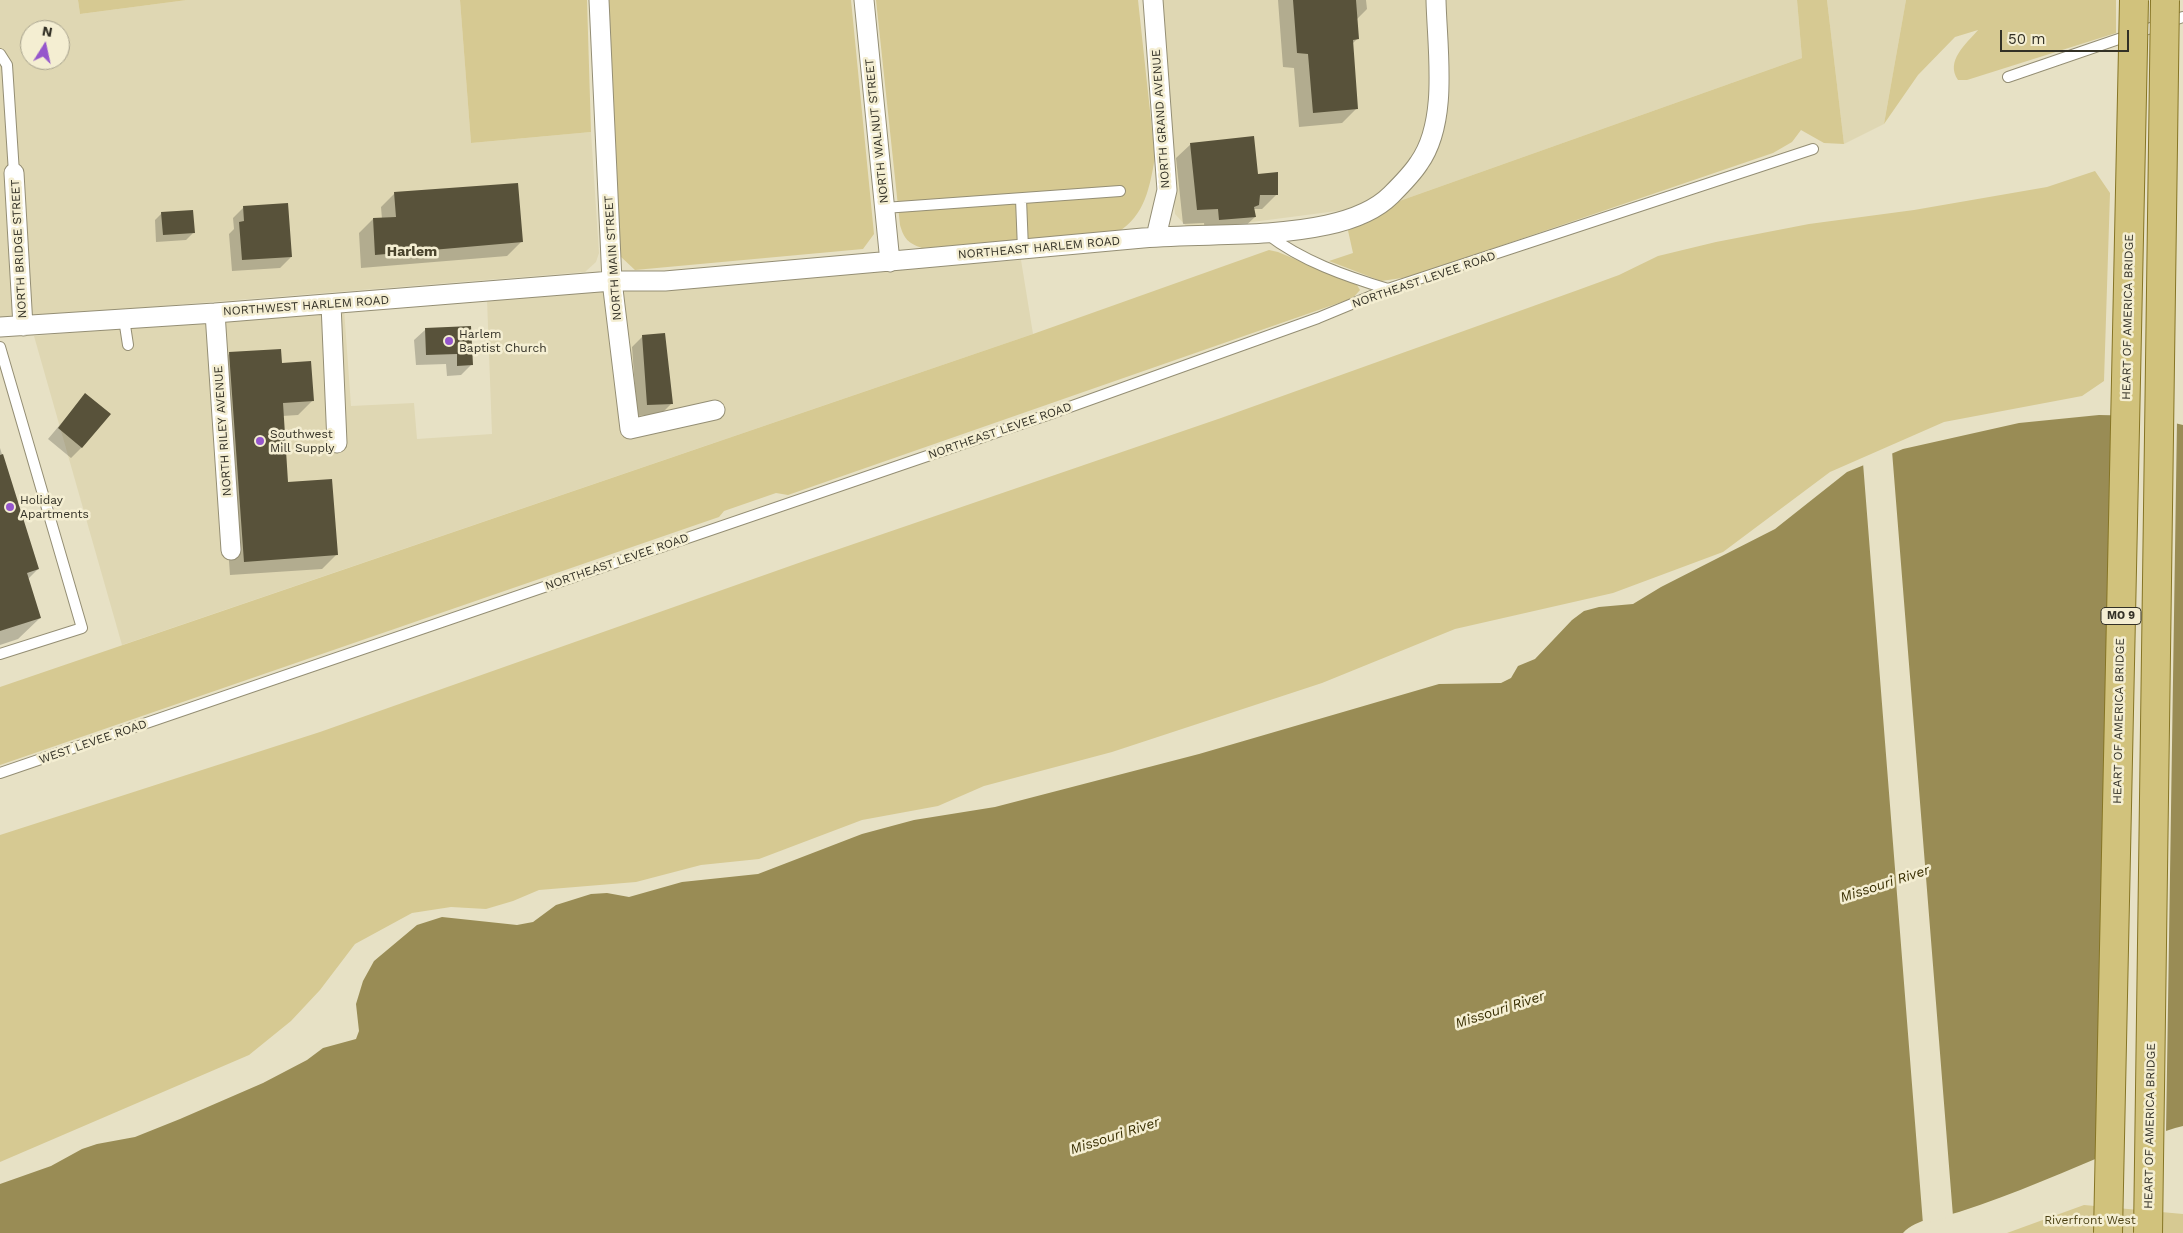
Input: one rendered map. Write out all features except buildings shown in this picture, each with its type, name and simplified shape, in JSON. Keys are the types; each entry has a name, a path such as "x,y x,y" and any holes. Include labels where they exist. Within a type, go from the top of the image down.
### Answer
{"main road":[{"name":"HEART OF AMERICA BRIDGE","path":"2108,1233 2134,0"},
{"name":"HEART OF AMERICA BRIDGE","path":"2148,1233 2165,0"}],"street":[{"name":"NORTH MAIN STREET","path":"599,0 612,281 630,429 715,410"},
{"name":"NORTH WALNUT STREET","path":"864,0 890,262"},
{"name":"NORTH GRAND AVENUE","path":"1153,0 1167,190 1156,237"},
{"name":"NORTHEAST HARLEM ROAD","path":"612,281 665,281 1156,237 1266,233 1348,220 1370,210 1390,197 1420,162 1430,141 1436,119 1438,96 1436,0"},
{"name":"NORTH BRIDGE STREET","path":"14,173 23,326"},
{"name":"NORTHWEST HARLEM ROAD","path":"0,327 215,313 612,281"},
{"path":"331,304 337,443"},
{"name":"NORTH RILEY AVENUE","path":"215,313 231,550"}],"lane":[{"path":"2008,77 2183,17"},
{"path":"0,54 7,65 14,173"},
{"name":"NORTHEAST LEVEE ROAD","path":"186,710 1041,417 1318,318 1388,289 1813,149"},
{"path":"884,208 1120,191"},
{"path":"1021,199 1023,249"},
{"path":"1266,233 1288,250 1349,277 1388,289"},
{"path":"124,319 128,346"},
{"path":"0,347 3,371 82,628 0,654"},
{"name":"WEST LEVEE ROAD","path":"0,774 186,710"}],"shaded area":[{"path":"0,0 78,0 80,14 187,0 460,0 471,143 591,132 599,253 596,262 585,272 0,319"},
{"path":"1160,0 1797,0 1802,58 1391,204 1198,229 1187,227 1175,214"},
{"path":"1827,0 1906,0 1884,124 1844,144"},
{"path":"1021,260 1033,334 122,645 34,336 344,309 351,406 414,403 417,439 492,434 487,299"}],"green space":[{"path":"78,0 187,0 80,14"},
{"path":"460,0 587,0 591,132 471,143"},
{"path":"608,0 851,0 874,234 863,249 635,270 620,256"},
{"path":"876,0 1138,0 1155,157 1145,199 1134,218 1118,232 922,248 910,242 903,234 900,225"},
{"path":"1797,0 1827,0 1844,144 1824,143 1801,130 1792,142 1773,153 1409,277 1381,281 1329,261 1353,253 1347,226 1391,204 1802,58"},
{"path":"1906,0 2116,0 2116,33 1967,80 1958,80 1955,73 1955,60 1963,47 1978,30 1955,37 1918,75 1884,124"},
{"path":"2095,171 2110,193 2104,381 2082,396 1944,422 1830,472 1723,552 1613,593 1455,629 1322,683 1112,752 984,786 938,806 862,820 759,859 701,865 636,882 539,890 513,901 486,909 451,907 412,913 355,944 320,990 291,1021 249,1055 0,1162 0,835 320,732 807,560 1221,418 1619,275 1658,256 1716,242 1809,224 1914,210 2047,187"},
{"path":"1269,250 1357,285 1360,290 1353,298 788,495 776,493 724,511 719,517 0,765 0,687 1033,334"},
{"name":"Riverfront West","path":"2084,1205 2183,1214 2183,1233 2007,1233"}],"water":[{"name":"Missouri River","path":"2099,415 2145,416 2183,425 2183,1126 2167,1130 2021,1190 1959,1212 1922,1221 1903,1233 0,1233 0,1184 51,1166 82,1149 97,1144 135,1137 180,1119 263,1083 307,1060 323,1048 356,1039 359,1031 356,1004 363,981 374,961 417,925 442,917 517,925 533,922 556,905 591,894 607,893 629,897 682,882 758,874 862,834 914,820 995,807 1199,754 1439,684 1501,683 1511,678 1518,666 1535,659 1572,620 1584,611 1599,607 1633,604 1661,587 1775,529 1847,472 1903,449 2019,423"}],"pier":[{"path":"2111,413 2145,413 2177,421 2166,1134 2098,1160"},
{"path":"1892,451 1953,1216 1923,1224 1863,463"}],"place":[{"name":"Harlem Baptist Church","path":"449,341"},
{"name":"Southwest Mill Supply","path":"260,441"},
{"name":"Holiday Apartments","path":"10,507"}],"district":[{"name":"Harlem","path":"412,252"}]}
